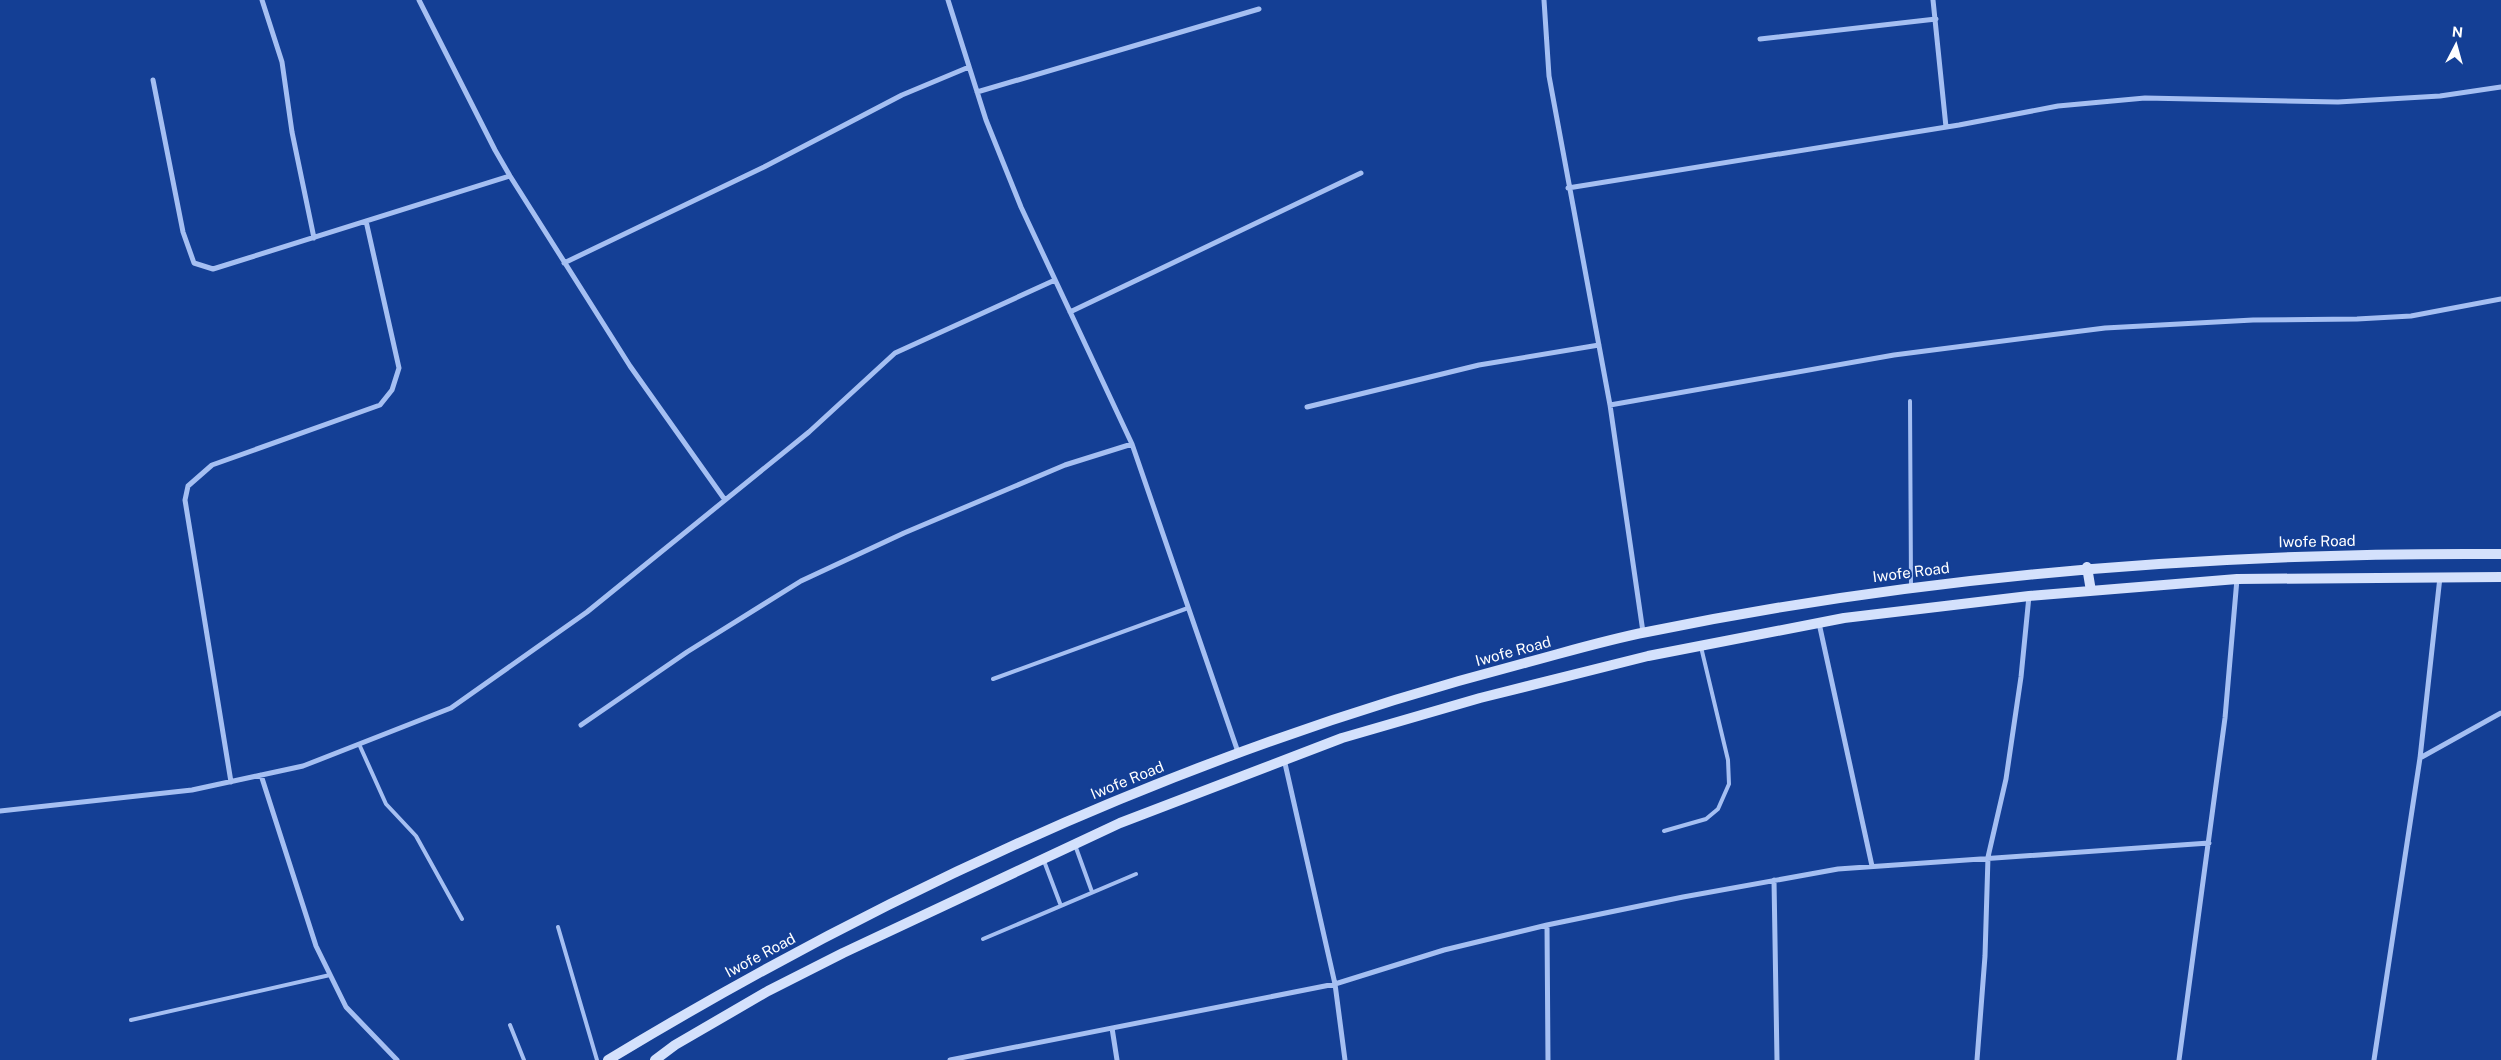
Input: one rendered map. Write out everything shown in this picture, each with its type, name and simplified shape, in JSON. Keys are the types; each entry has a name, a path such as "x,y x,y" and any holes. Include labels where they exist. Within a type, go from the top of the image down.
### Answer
{"street":[{"path":"262,0 282,62 292,132 314,238"},
{"path":"419,0 510,176 630,366 725,500"},
{"path":"948,0 986,120 1021,207 1132,444 1238,752"},
{"path":"1544,0 1549,76 1568,188 1610,405 1643,632"},
{"path":"1933,0 1946,127"},
{"path":"977,92 1259,10"},
{"path":"1760,39 1936,19"},
{"path":"564,263 764,167 902,95 969,67"},
{"path":"152,80 183,232 194,263 213,270 510,176"},
{"path":"1568,188 1946,127 2058,106 2145,98 2338,102 2440,96 2501,87"},
{"path":"1070,312 1361,173"},
{"path":"231,782 185,500 188,486 212,465 380,405 392,390 398,368 366,221"},
{"path":"0,811 192,790 303,766 451,708 587,612 809,432 894,353 1055,280"},
{"path":"1610,405 1894,355 2105,328 2253,320 2411,316 2501,299"},
{"path":"1307,407 1479,365 1599,345"},
{"path":"580,725 687,652 801,581 904,533 1056,469 1132,444"},
{"name":"Iwofe Road","path":"608,1060 759,972 907,896 1112,802 1238,752 1336,718 1474,676 1643,632 1835,598 1911,587 2087,567 2241,557 2501,554"},
{"path":"2087,567 2091,591"},
{"path":"2374,1060 2420,758 2440,577"},
{"path":"655,1060 675,1045 768,991 917,917 1120,823 1342,738 1480,698 1700,645 1844,618 2029,596 2237,579 2501,577"},
{"path":"2179,1060 2225,718 2237,579"},
{"path":"1977,1060 1985,956 1988,857 2006,779 2029,596"},
{"path":"1819,623 1872,866"},
{"path":"2420,758 2501,713"},
{"path":"1284,759 1335,984 1345,1060"},
{"path":"261,775 316,946 346,1007 397,1060"},
{"path":"950,1060 1335,984 1444,950 1547,925 1774,880 1838,869 1872,866 2209,843"},
{"path":"1774,880 1777,1060"},
{"path":"1547,925 1548,1060"},
{"path":"1112,1028 1117,1060"}],"lane":[{"path":"1910,401 1911,587"},
{"path":"992,679 1188,608"},
{"path":"1664,831 1706,820 1718,808 1729,784 1728,760 1700,645"},
{"path":"359,744 386,804 416,836 462,919"},
{"path":"1074,844 1092,892"},
{"path":"1044,858 1061,906"},
{"path":"983,939 1136,874"},
{"path":"558,927 597,1060"},
{"path":"131,1020 330,975"},
{"path":"510,1025 524,1060"}]}
